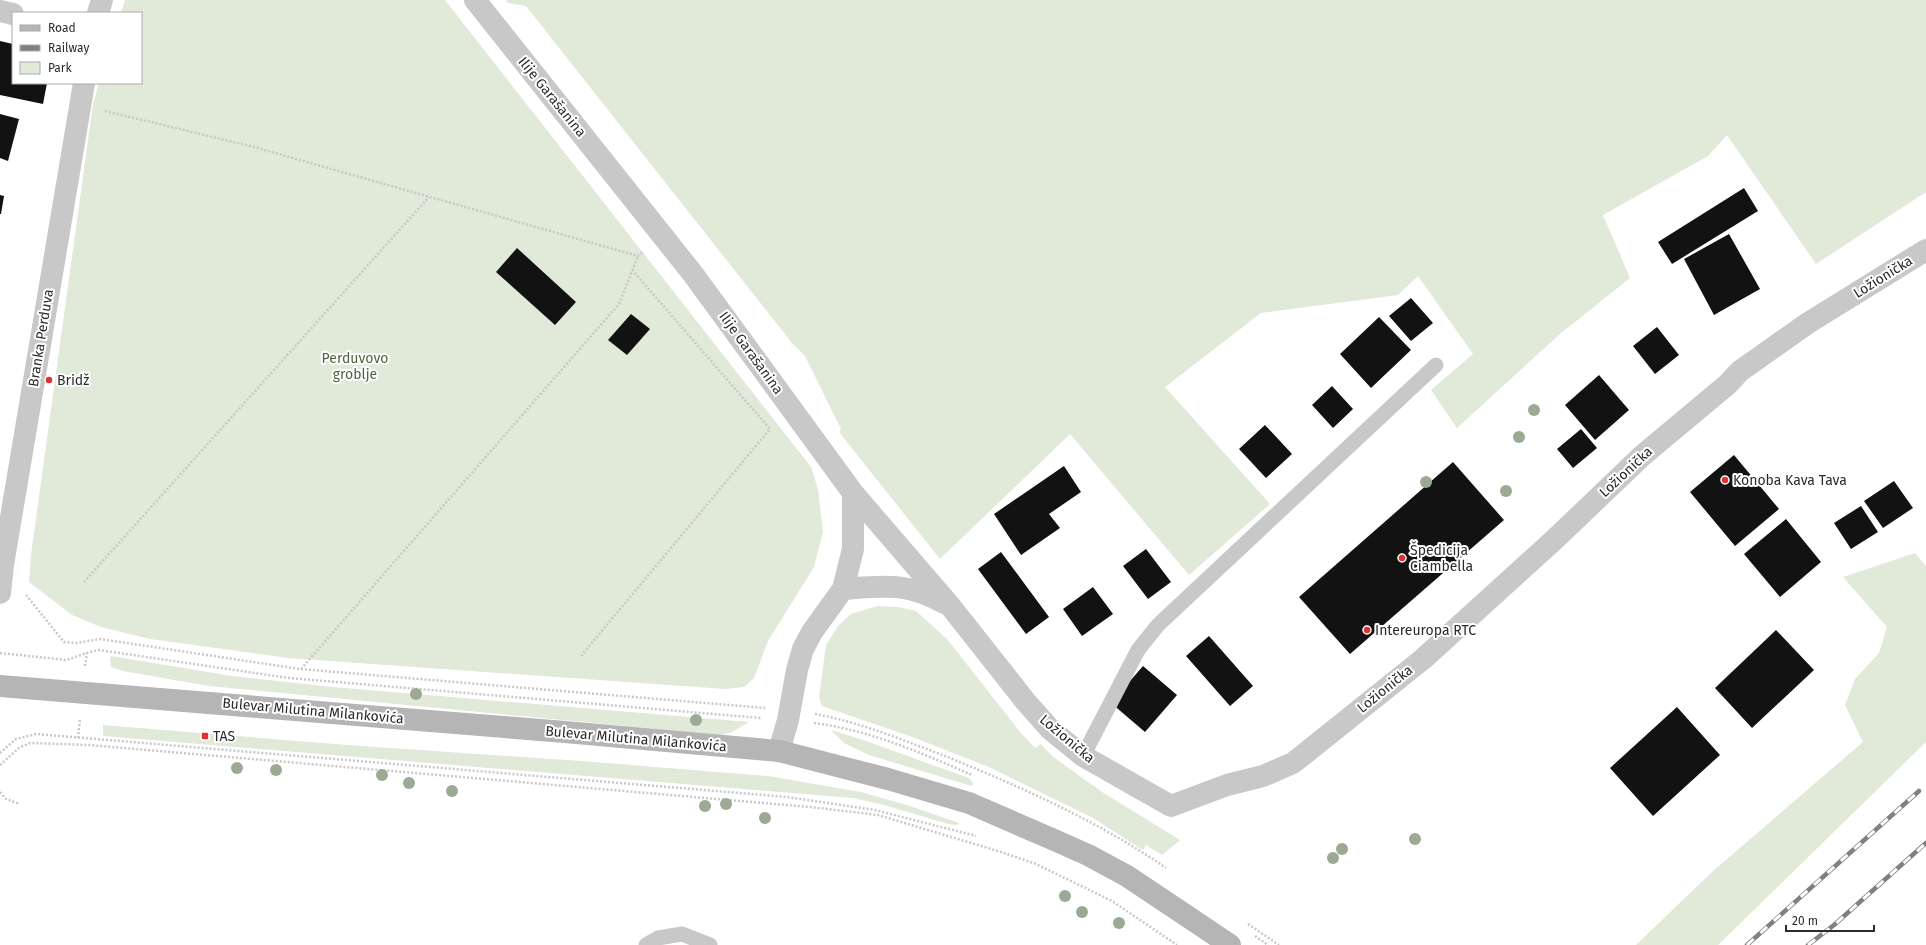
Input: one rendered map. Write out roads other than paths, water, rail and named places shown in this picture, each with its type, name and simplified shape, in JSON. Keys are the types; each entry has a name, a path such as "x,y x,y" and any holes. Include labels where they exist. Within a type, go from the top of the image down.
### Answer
{"street":[{"path":"98,12 102,0"},
{"name":"Ilije Garašanina","path":"475,0 693,274 854,493"},
{"path":"0,11 12,14"},
{"name":"Branka Perduva","path":"1,585 84,84"},
{"name":"Ložionička","path":"854,493 951,607 1031,707 1050,728 1083,756 1171,806 1227,785 1263,776 1293,763 1423,659 1554,540 1643,455 1728,384 1740,371 1808,323 1926,250"},
{"path":"780,752 788,720 797,670 803,649 812,632 843,589 853,549 854,493"},
{"path":"843,589 881,586 903,587 926,593 951,607"},
{"name":"Bulevar Milutina Milankovića","path":"0,686 534,729 780,752 888,779 969,803 1066,845 1127,876 1230,945"}],"lane":[{"path":"1083,756 1138,650 1158,625 1436,365"},
{"path":"646,945 658,938 682,934 710,945"}],"railway":[{"path":"1747,945 1919,791"},
{"path":"1808,945 1834,925 1926,843"}],"place":[{"name":"Bridž","path":"49,380"},
{"name":"Konoba Kava Tava","path":"1725,480"},
{"name":"Špedicija Ciambella","path":"1402,558"},
{"name":"Intereuropa RTC","path":"1367,630"},
{"name":"TAS","path":"205,736"}],"park label":[{"name":"Perduvovo groblje","path":"355,366"}]}
